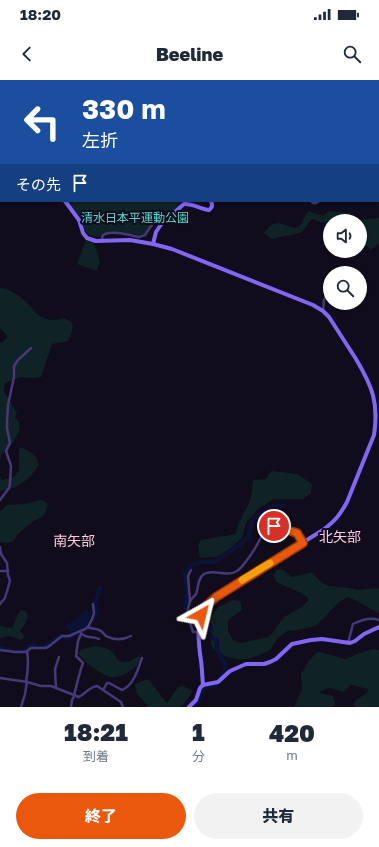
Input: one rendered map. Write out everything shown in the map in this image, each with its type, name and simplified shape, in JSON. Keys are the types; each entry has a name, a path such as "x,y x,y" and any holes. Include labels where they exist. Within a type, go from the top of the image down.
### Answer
{"street":[{"path":"66,202 79,220 84,236 92,240 130,240 153,244 179,252 313,305 323,311 329,317 371,383 376,396 378,410 377,427 342,512 337,519 303,543 223,592 211,601 201,615 198,632 203,685"},
{"path":"153,244 156,232 160,226 171,215 186,204 208,210 212,206 211,202"},
{"path":"101,241 103,235 107,233 139,237 142,236 162,215 171,215"},
{"path":"0,500 9,488 12,470 6,451 10,443 6,421 14,377 14,366 18,360 31,348"},
{"path":"190,601 196,594 199,579 205,573 212,572 226,574 236,572 257,545 264,530 267,528 274,526 299,534 303,543"},
{"path":"0,547 1,554 7,563 9,583 4,598 0,604"},
{"path":"191,570 188,576 190,601 187,613 193,632 198,632"},
{"path":"0,571 8,571"},
{"path":"0,650 15,652 27,651 30,648 45,648 62,636 68,636 80,632 87,627 92,619 94,613 93,604"},
{"path":"348,643 353,624 367,619 379,620"},
{"path":"87,627 89,629 99,629 107,636 116,640 131,636"},
{"path":"189,707 196,700 200,688 203,685 218,682 230,671 246,664 264,664 270,662 276,659 290,645 322,639 348,643 379,627"},
{"path":"80,632 86,637 95,637 99,639"},
{"path":"71,707 83,663 76,656 80,632"},
{"path":"21,707 27,682 27,651"},
{"path":"56,688 55,669 59,657"},
{"path":"103,690 107,683 122,690 125,689 132,682 138,671 142,658"},
{"path":"0,678 27,682 41,686 51,686 79,697 95,686 100,687 121,702 123,707"}],"green space":[{"name":"清水日本平運動公園","path":"69,202 182,202 170,213 162,210 159,215 151,221 147,233 138,235 122,233 103,234 96,237 88,234"},
{"path":"308,211 323,216 323,222 312,219 301,233 271,239 264,233 272,224 279,223 294,228 300,226"},
{"path":"329,211 350,214 325,214"},
{"path":"379,218 379,243 371,250 367,247 367,219"},
{"path":"86,240 94,242 100,263 96,271 77,264"},
{"path":"0,288 20,296 41,317 50,320 64,318 71,322 73,328 68,341 52,344 41,377 21,377 5,383 4,392 17,412 15,417 19,422 20,430 13,442 1,455 0,462 0,343 7,338 6,334 0,328"},
{"path":"21,447 32,453 38,461 39,465 31,475 24,482 11,489 0,491 0,476 2,480 14,477 19,470 19,450"},
{"path":"271,471 299,475 312,484 311,493 303,499 274,499 259,508 246,523 242,538 228,550 216,557 200,558 198,545 201,540 236,534 240,521 250,500 253,480 266,479"},
{"path":"40,500 44,501 48,505 45,513 19,533 13,542 0,542 0,512 7,505 24,504"},
{"path":"282,569 292,577 313,573 321,582 329,586 357,590 377,588 379,589 379,613 348,597 339,602 315,626 287,631 277,639 270,650 262,654 248,659 237,659 227,657 213,649 211,643 210,619 218,607 233,600 240,601 242,610 228,621 228,631 233,640 241,643 269,637 284,617 300,608 308,601 308,598 301,593 276,582 274,576 276,570"},
{"path":"20,610 26,611 28,616 20,631 25,637 21,640 10,636 0,638 0,626 12,628"},
{"path":"94,646 108,649 121,662 130,661 141,654 139,662 126,674 118,677 111,677 93,667 78,653 80,650"},
{"path":"373,649 379,650 379,707 358,707 353,705 356,700 367,693 368,689 351,685 343,692 328,688 319,693 333,696 335,704 332,707 294,707 302,689 301,674 317,652 345,659"},
{"path":"148,679 167,703 178,687 183,686 193,691 180,707 148,707 136,692 135,684"}],"water":[{"path":"86,609 92,612 85,627 71,632 64,626 76,619"}],"waterway":[{"path":"193,707 197,704 203,688 215,685 225,672 225,665 217,650 217,640 212,638 209,634 211,628 210,626 188,619 186,614 187,590 185,574 194,564 201,562 213,562 219,559 248,537 254,518 273,506 283,506"},
{"path":"0,648 23,651 32,645 42,647 50,644 59,636 68,638 88,629 94,617 96,599 100,588"}],"slow traffic":[{"path":"242,580 270,563"}],"district":[{"name":"北矢部","path":"340,537"},
{"name":"南矢部","path":"74,541"}],"route":[{"path":"201,615 207,605 216,597 303,543 299,534 274,526"}]}
